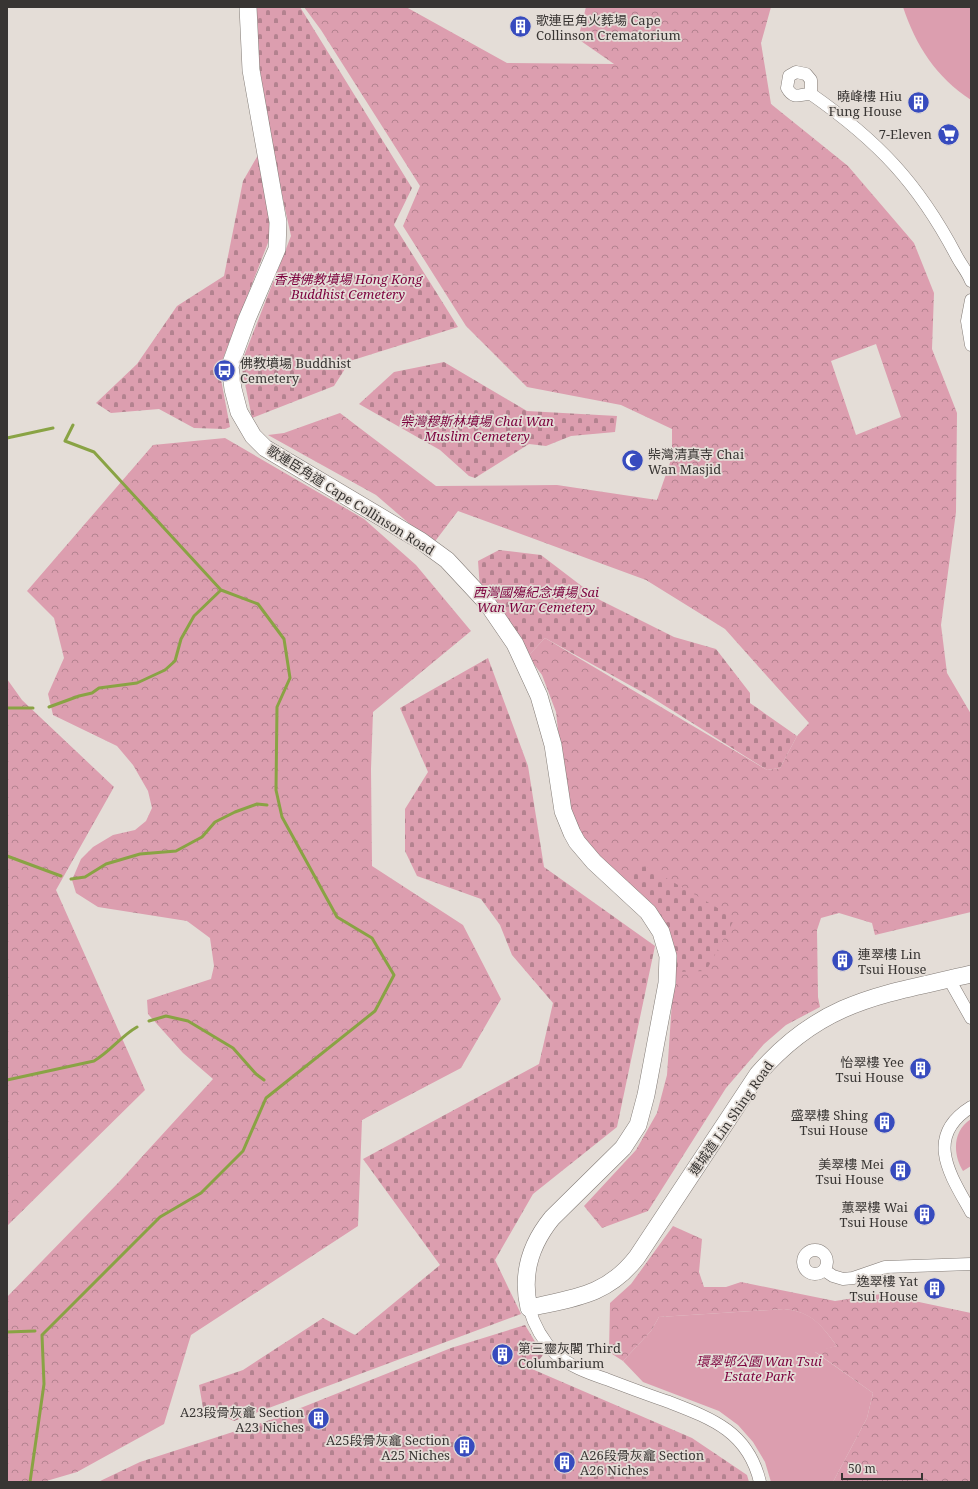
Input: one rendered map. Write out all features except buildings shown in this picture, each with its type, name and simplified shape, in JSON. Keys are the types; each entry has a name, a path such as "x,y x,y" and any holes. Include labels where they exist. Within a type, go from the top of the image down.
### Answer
{"street":[{"name":"歌連臣角道 Cape Collinson Road","path":"248,7 251,70 278,222 277,249 247,319 230,366 233,389 239,412 253,436 265,448 421,540 447,560 487,603 515,644 539,696 553,744 563,811 572,833 594,862 648,912 661,932 666,949 668,969 666,992 646,1095 638,1125 623,1148 552,1218 544,1230 525,1273 525,1292 528,1308 534,1324 544,1341 555,1353 569,1364 588,1373 701,1414 723,1425 745,1447 756,1466 760,1482"},
{"path":"813,96 867,137 903,173 933,214 958,259 966,269 971,281"},
{"path":"958,259 960,272 971,300 967,321 971,346"},
{"name":"連城道 Lin Shing Road","path":"528,1308 601,1289 626,1272 758,1074 783,1047 798,1035 830,1014 857,1002 971,974"},
{"path":"949,979 971,1018"},
{"path":"971,1107 961,1113 954,1122 945,1143 945,1155 951,1177 971,1212"},
{"path":"824,1270 833,1276 843,1279 853,1278 885,1267 971,1264"}],"green space":[{"name":"香港佛教墳場 Hong Kong Buddhist Cemetery","path":"253,7 300,7 412,188 394,225 458,327 350,361 334,386 252,418 241,364 291,236 269,136 257,64"},
{"path":"304,7 406,7 507,63 614,64 578,39 586,7 771,7 761,43 771,104 848,166 914,243 934,293 932,349 957,413 956,512 941,625 947,673 971,714 971,912 875,935 872,923 839,913 821,918 817,930 818,997 820,1007 786,1025 764,1044 726,1088 648,1211 602,1228 584,1206 636,1150 657,1113 667,1075 674,972 624,884 592,855 567,811 556,712 542,675 528,656 545,638 767,770 780,768 797,736 809,723 725,629 646,580 458,511 433,544 376,495 268,435 284,433 340,413 436,486 557,485 657,500 672,457 672,429 621,405 527,387 466,326 403,226 420,186 321,30","holes":["876,344 901,417 856,435 831,361"]},
{"path":"903,7 971,7 971,100 947,81 929,60 914,35"},
{"name":"香港佛教墳場 Hong Kong Buddhist Cemetery","path":"261,150 271,235 219,369 230,427 225,429 194,428 159,409 111,413 96,403 137,364 177,306 224,276 243,181"},
{"name":"柴灣穆斯林墳場 Chai Wan Muslim Cemetery","path":"444,362 527,411 617,416 615,432 571,436 546,446 529,444 475,478 469,476 440,450 359,404 394,372"},
{"path":"225,438 364,519 416,565 471,631 373,712 371,769 372,866 463,925 501,999 461,1068 362,1120 358,1226 191,1335 164,1424 77,1472 43,1482 7,1482 7,1297 118,1183 213,1079 183,1053 148,1014 147,1000 211,979 214,966 210,938 187,921 98,907 76,893 72,880 81,859 93,847 113,835 135,830 146,821 152,808 148,791 133,765 117,746 53,715 48,694 64,658 54,618 27,591 153,445"},
{"name":"西灣國殤紀念墳場 Sai Wan War Cemetery","path":"499,550 541,555 600,600 674,637 716,649 750,693 750,703 797,736 780,768 767,770 651,697 545,638 528,656 480,589 478,561"},
{"path":"488,658 528,766 544,867 655,946 617,1127 533,1194 495,1260 521,1314 234,1421 203,1408 199,1385 243,1370 323,1318 355,1335 440,1265 363,1159 539,1064 553,1003 512,955 500,925 481,899 417,876 405,851 405,809 428,772 400,708"},
{"path":"7,679 22,700 114,787 56,890 145,1090 7,1226"},
{"path":"637,866 647,867 735,918 706,971 674,972 624,884"},
{"path":"971,1119 971,1166 963,1171 957,1158 957,1137 960,1130"},
{"path":"673,1226 702,1239 699,1272 704,1287 726,1287 741,1282 835,1301 881,1294 971,1313 971,1482 833,1482 867,1418 873,1393 814,1351 837,1346 821,1326 809,1316 802,1313 784,1309 659,1317 651,1331 623,1361 609,1352 610,1303 631,1284"},
{"name":"環翠邨公園 Wan Tsui Estate Park","path":"784,1309 809,1316 821,1326 837,1346 815,1352 873,1393 867,1418 833,1482 771,1482 765,1462 753,1442 738,1425 719,1411 643,1382 623,1361 651,1331 659,1317"},
{"path":"525,1325 543,1355 532,1369 692,1438 747,1475 749,1482 98,1482 140,1462 273,1419 451,1348"}],"waterway":[{"path":"30,1482 44,1384 42,1335 160,1217 201,1193 243,1151 266,1098 375,1011 394,975 372,938 337,917 282,817 276,790 277,707 290,678 284,639 258,604 221,590 94,452 65,441 73,425"},
{"path":"7,438 53,428"},
{"path":"49,707 92,693 99,688 137,683 165,670 175,661 181,639 194,616 221,590"},
{"path":"7,708 33,708"},
{"path":"71,879 85,877 106,864 140,854 176,851 202,837 215,822 235,812 257,804 267,805"},
{"path":"7,856 61,876"},
{"path":"149,1021 166,1016 188,1021 233,1048 256,1074 264,1080"},
{"path":"7,1080 94,1061 137,1027"},
{"path":"7,1332 35,1331"}],"place":[{"name":"歌連臣角火葬場 Cape Collinson Crematorium","path":"521,27"},
{"name":"曉峰樓 Hiu Fung House","path":"918,103"},
{"name":"7-Eleven","path":"948,134"},
{"name":"佛教墳場 Buddhist Cemetery","path":"224,370"},
{"name":"柴灣清真寺 Chai Wan Masjid","path":"632,461"},
{"name":"連翠樓 Lin Tsui House","path":"843,961"},
{"name":"怡翠樓 Yee Tsui House","path":"920,1069"},
{"name":"盛翠樓 Shing Tsui House","path":"884,1122"},
{"name":"美翠樓 Mei Tsui House","path":"900,1171"},
{"name":"蕙翠樓 Wai Tsui House","path":"924,1214"},
{"name":"逸翠樓 Yat Tsui House","path":"934,1288"},
{"name":"第三靈灰閣 Third Columbarium","path":"503,1355"},
{"name":"A23段骨灰龕 Section A23 Niches","path":"319,1419"},
{"name":"A25段骨灰龕 Section A25 Niches","path":"465,1447"},
{"name":"A26段骨灰龕 Section A26 Niches","path":"564,1462"}]}
